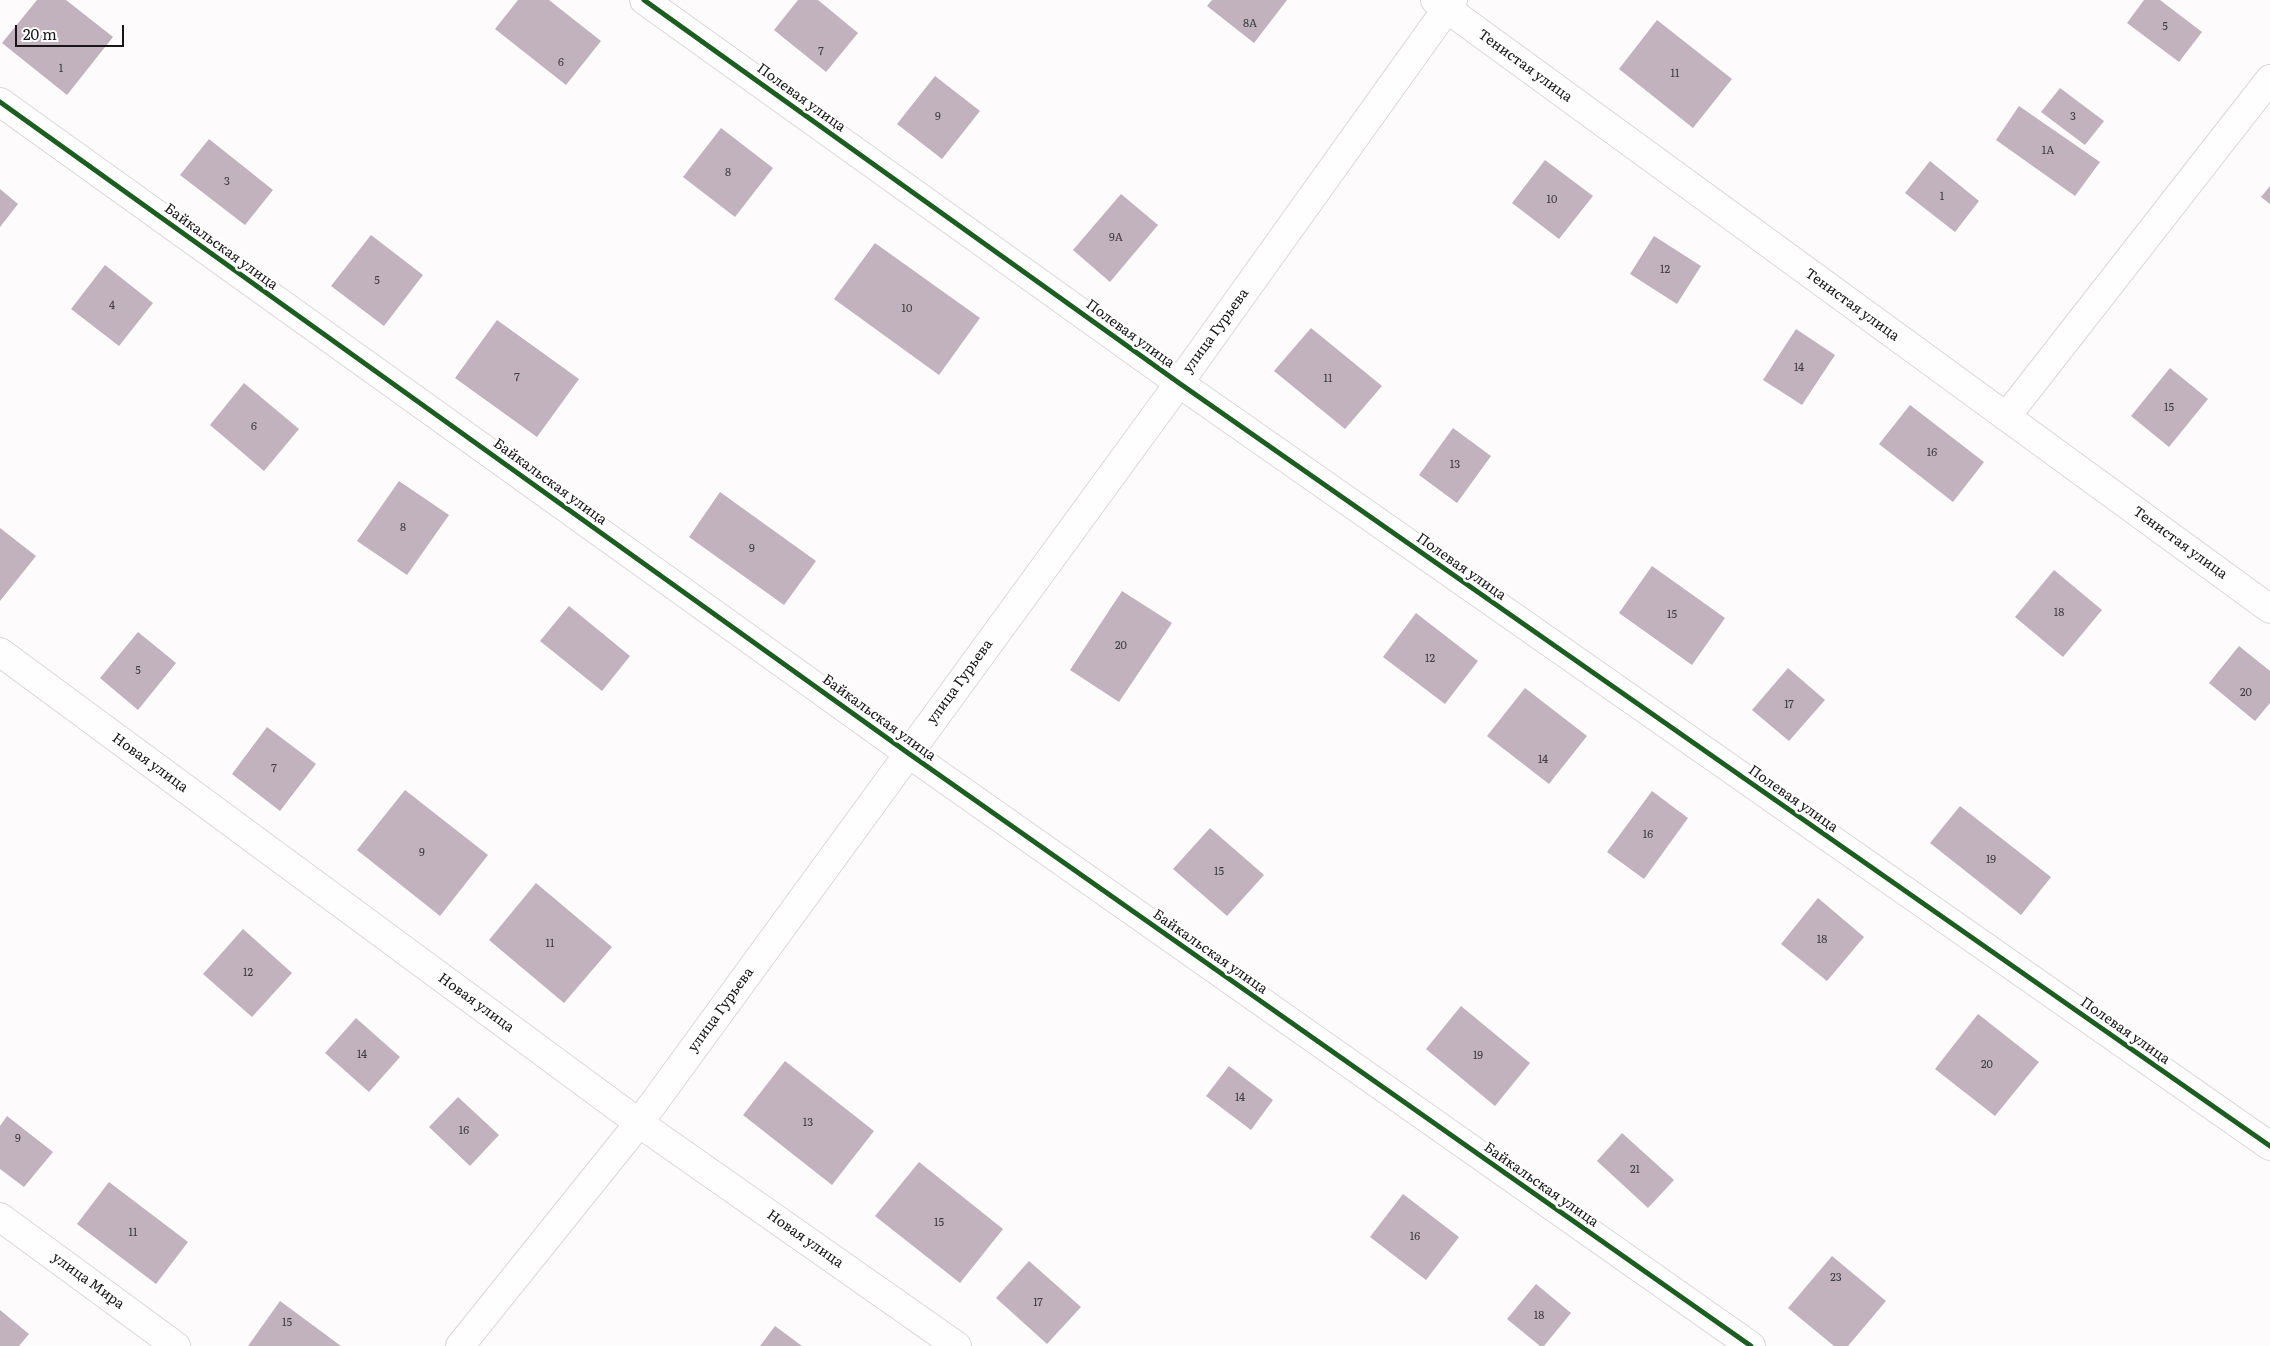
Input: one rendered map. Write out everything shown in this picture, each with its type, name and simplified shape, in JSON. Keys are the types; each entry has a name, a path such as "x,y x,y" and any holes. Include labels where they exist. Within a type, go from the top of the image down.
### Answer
{"street":[{"name":"Полевая улица","path":"644,0 1179,383 2270,1146"},
{"name":"улица Гурьева","path":"460,1346 639,1123 1179,383 1445,3"},
{"name":"Тенистая улица","path":"1445,3 2006,417 2270,609"},
{"path":"2006,417 2270,80"},
{"name":"Байкальская улица","path":"0,102 908,753 1751,1346"},
{"name":"Новая улица","path":"0,652 639,1123 957,1346"},
{"name":"улица Мира","path":"0,1217 176,1346"}],"building":[{"path":"37,0 66,0 113,37 67,95 2,43"},
{"path":"518,0 549,0 601,41 566,85 495,29"},
{"path":"798,0 818,0 858,33 826,72 774,30"},
{"path":"1212,0 1287,0 1254,43 1207,6"},
{"path":"2144,0 2160,0 2202,32 2179,62 2127,23"},
{"path":"1657,20 1732,79 1693,128 1619,69"},
{"path":"935,76 980,111 942,159 897,124"},
{"path":"2060,88 2104,121 2085,145 2041,112"},
{"path":"2019,106 2100,162 2075,196 1996,140"},
{"path":"721,128 773,168 735,217 683,177"},
{"path":"209,139 273,190 245,225 180,175"},
{"path":"1545,160 1593,196 1559,239 1512,203"},
{"path":"1930,161 1979,201 1955,232 1905,193"},
{"path":"2270,186 2270,204 2261,197"},
{"path":"0,189 18,204 0,227"},
{"path":"1121,194 1158,225 1110,282 1073,250"},
{"path":"371,235 423,275 384,326 331,286"},
{"path":"1654,236 1701,266 1677,304 1630,274"},
{"path":"875,243 980,318 939,375 834,299"},
{"path":"105,265 153,303 119,346 71,309"},
{"path":"497,320 579,379 537,437 455,378"},
{"path":"1311,328 1382,386 1345,429 1274,371"},
{"path":"1796,329 1835,355 1802,405 1763,380"},
{"path":"2170,368 2208,399 2169,447 2131,416"},
{"path":"244,383 299,429 264,471 210,425"},
{"path":"1910,405 1984,462 1953,502 1879,444"},
{"path":"1453,428 1491,456 1457,503 1419,475"},
{"path":"399,481 449,515 407,575 357,541"},
{"path":"720,492 816,561 784,605 689,537"},
{"path":"0,528 36,556 0,601"},
{"path":"1652,566 1725,618 1692,665 1619,613"},
{"path":"2054,570 2102,610 2063,657 2015,617"},
{"path":"1122,591 1172,623 1119,702 1070,670"},
{"path":"569,606 630,656 602,691 540,641"},
{"path":"1416,613 1478,661 1445,704 1383,657"},
{"path":"138,632 176,663 138,710 100,678"},
{"path":"2239,646 2270,671 2270,703 2255,721 2209,683"},
{"path":"1788,668 1825,700 1789,741 1752,710"},
{"path":"1525,688 1587,736 1549,784 1487,736"},
{"path":"267,727 316,764 280,811 232,774"},
{"path":"405,790 488,855 440,916 357,850"},
{"path":"1652,791 1688,818 1644,879 1607,852"},
{"path":"1960,806 2051,877 2021,915 1930,843"},
{"path":"1210,828 1264,875 1227,916 1173,869"},
{"path":"536,883 612,947 564,1003 489,940"},
{"path":"1818,898 1864,937 1827,981 1781,944"},
{"path":"243,929 292,973 252,1017 203,974"},
{"path":"1461,1006 1530,1063 1495,1106 1426,1049"},
{"path":"1978,1014 2039,1062 1995,1116 1935,1069"},
{"path":"356,1018 400,1057 369,1092 325,1053"},
{"path":"785,1061 874,1131 832,1185 743,1115"},
{"path":"1229,1066 1273,1100 1251,1130 1206,1096"},
{"path":"458,1097 499,1135 470,1166 429,1127"},
{"path":"7,1116 53,1152 24,1187 0,1169 0,1126"},
{"path":"1622,1133 1674,1180 1648,1208 1597,1161"},
{"path":"919,1162 1003,1229 960,1283 875,1216"},
{"path":"109,1182 188,1242 156,1284 77,1224"},
{"path":"1403,1194 1459,1237 1426,1280 1370,1237"},
{"path":"1832,1256 1886,1301 1848,1346 1834,1346 1788,1308"},
{"path":"1029,1261 1081,1307 1047,1344 996,1298"},
{"path":"1536,1284 1571,1313 1544,1346 1540,1346 1507,1319"},
{"path":"280,1301 341,1346 248,1346"},
{"path":"0,1310 29,1334 19,1346 0,1346"},
{"path":"775,1326 802,1346 760,1346"}],"cycle path":[{"path":"644,0 1179,383 2270,1146"},
{"path":"0,102 908,753 1751,1346"}]}
